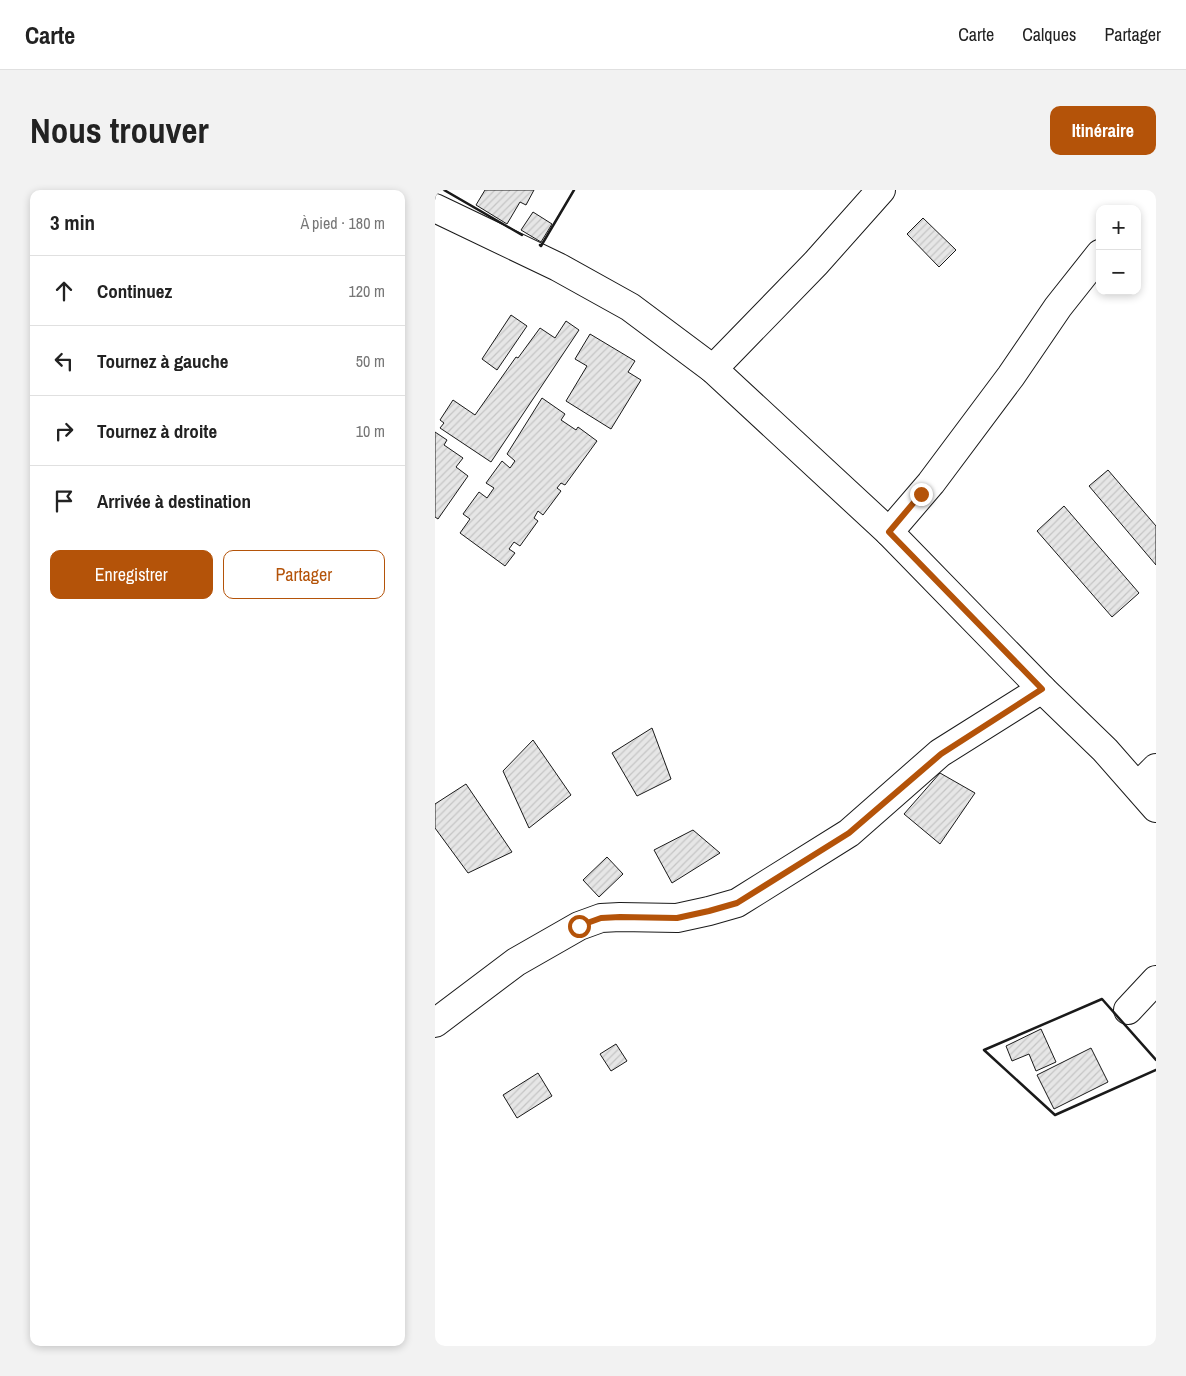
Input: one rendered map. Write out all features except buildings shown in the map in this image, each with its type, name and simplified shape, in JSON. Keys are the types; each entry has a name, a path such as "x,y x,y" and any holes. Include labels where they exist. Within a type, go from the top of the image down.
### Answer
{"street":[{"path":"713,369 816,263 881,190"},
{"path":"435,208 558,267 630,307 713,369 889,532 1042,689 1105,750 1147,777 1156,808"},
{"path":"889,532 931,483 1011,376 1058,307 1096,259"},
{"path":"435,1023 516,962 579,926 601,918 677,918 737,903 849,833 941,754 1042,689"},
{"path":"1128,1010 1156,980"}],"wall":[{"path":"444,190 522,235"},
{"path":"540,245 574,190"},
{"path":"1156,1060 1102,999 984,1050 1055,1115 1156,1070"}],"route":[{"path":"579,926 601,918 677,918 737,903 849,833 941,754 1042,689 889,532 921,494"}]}
